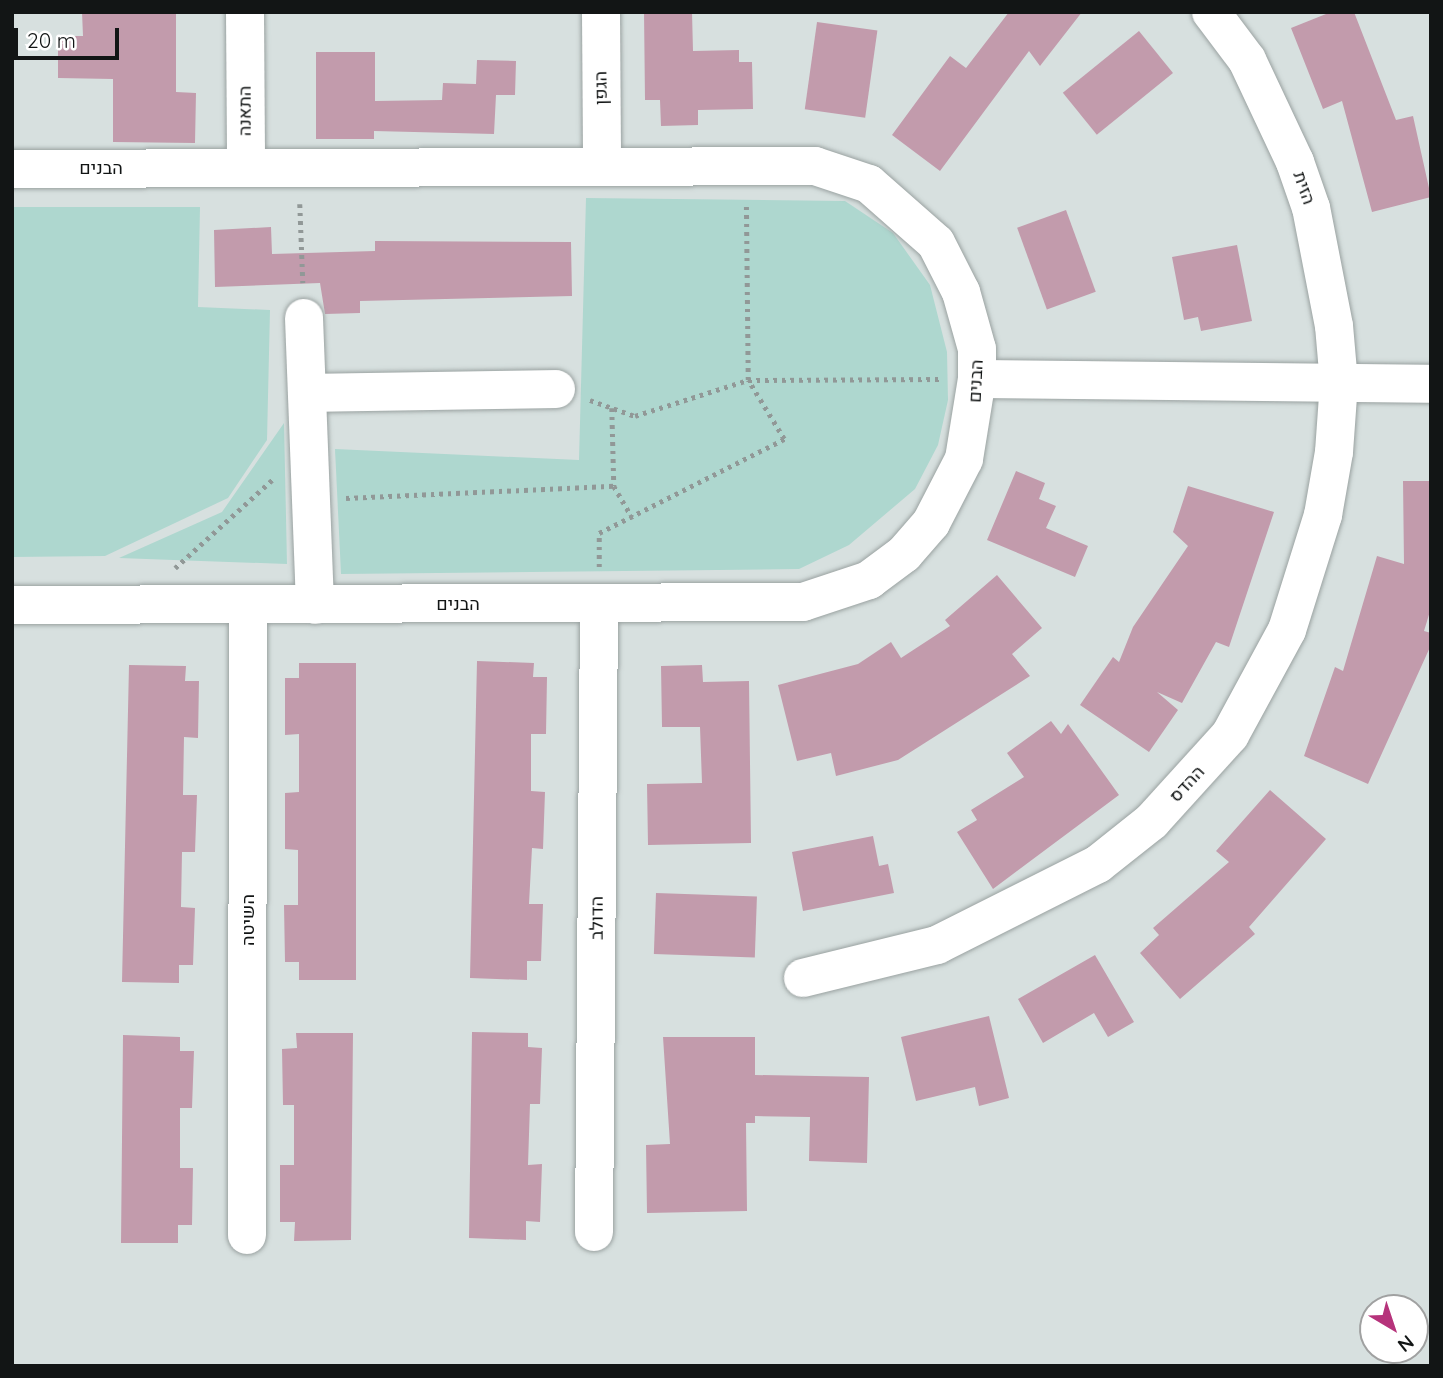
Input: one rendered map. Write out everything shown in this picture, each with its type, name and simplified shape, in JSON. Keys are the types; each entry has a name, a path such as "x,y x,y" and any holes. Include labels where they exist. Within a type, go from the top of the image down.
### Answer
{"street":[{"name":"התאנה","path":"245,12 246,167"},
{"name":"הגפן","path":"601,12 602,164"},
{"name":"הזית","path":"1211,12 1269,102 1311,208 1339,383"},
{"name":"הבנים","path":"12,169 746,163 841,173 914,218 961,292 977,349 977,379 964,459 949,493 904,554 869,580 803,602 12,605"},
{"path":"304,318 315,605"},
{"path":"977,379 1431,384"},
{"name":"ההדס","path":"803,978 937,945 1028,904 1098,864 1195,777 1263,683 1287,630 1323,515 1339,383"},
{"path":"307,393 556,388"},
{"name":"הדולב","path":"594,1233 599,604"},
{"name":"השיטה","path":"247,1235 248,605"}],"path":[{"path":"599,604 599,533 784,439 748,380 746,163"},
{"path":"299,166 304,318"},
{"path":"556,388 635,416 748,380 977,379"},
{"path":"612,408 614,486 632,516"},
{"path":"125,605 246,510 276,476"},
{"path":"311,500 614,486"}],"green space":[{"path":"586,198 845,201 893,233 930,285 947,352 948,400 938,445 915,489 849,545 799,569 341,574 335,449 579,460"},
{"path":"12,207 200,207 198,307 270,310 267,440 228,498 105,556 12,557"},
{"path":"284,423 287,564 119,558 222,512"}],"building":[{"path":"82,12 176,12 176,92 196,93 195,143 113,142 113,79 58,78 58,36 83,36"},
{"path":"644,12 692,12 693,51 739,50 739,62 752,62 753,109 698,110 698,125 661,126 660,100 645,100"},
{"path":"1009,12 1082,12 1040,66 1029,51 940,171 892,135 950,56 966,68"},
{"path":"1331,12 1354,12 1396,120 1413,116 1431,197 1372,212 1342,101 1323,109 1291,28"},
{"path":"817,22 877,30 865,118 805,109"},
{"path":"1139,31 1173,73 1097,135 1063,93"},
{"path":"316,52 375,52 375,101 442,100 443,83 476,84 477,60 516,61 515,95 496,95 494,134 374,131 374,139 316,139"},
{"path":"1066,210 1096,292 1047,310 1017,228"},
{"path":"271,227 272,254 375,251 375,241 571,242 572,296 360,301 360,313 325,314 320,283 215,287 214,230"},
{"path":"1237,245 1252,321 1201,331 1198,317 1184,320 1172,257"},
{"path":"1016,471 1045,483 1039,499 1056,506 1046,528 1088,546 1075,577 987,540"},
{"path":"1403,481 1431,481 1431,608 1424,631 1431,633 1431,645 1368,784 1304,756 1335,667 1343,671 1377,556 1404,564"},
{"path":"1188,486 1274,512 1229,647 1216,642 1182,703 1157,692 1178,710 1149,752 1080,705 1113,657 1119,662 1133,627 1188,546 1173,532"},
{"path":"997,575 1042,628 1012,654 1030,676 898,760 836,776 831,753 797,761 778,685 858,664 891,642 901,658 950,626 945,620"},
{"path":"477,661 534,663 533,677 547,677 546,734 531,734 531,791 545,792 543,849 532,848 529,904 543,904 541,961 527,961 527,980 470,978"},
{"path":"299,663 356,663 356,980 299,980 299,962 285,962 284,905 298,905 298,850 285,849 285,793 299,792 299,734 285,735 285,678 299,678"},
{"path":"129,665 186,666 185,681 199,681 198,738 184,737 183,795 197,795 195,852 182,852 181,907 195,908 193,965 179,965 179,983 122,982"},
{"path":"702,665 703,682 749,681 751,843 648,845 647,784 702,783 700,727 662,727 661,666"},
{"path":"1051,721 1061,734 1068,724 1119,795 993,889 957,832 977,820 971,810 1024,777 1007,753"},
{"path":"1270,790 1326,839 1249,927 1255,934 1180,999 1140,953 1159,935 1153,928 1229,862 1216,851"},
{"path":"873,836 879,866 888,864 894,893 803,911 792,852"},
{"path":"656,893 757,897 755,957 654,954"},
{"path":"1095,955 1134,1022 1108,1037 1094,1013 1043,1043 1018,999"},
{"path":"989,1016 1009,1098 979,1106 975,1087 916,1101 901,1037"},
{"path":"472,1032 528,1033 528,1047 542,1048 540,1104 530,1104 528,1165 542,1164 540,1222 526,1221 526,1240 469,1238"},
{"path":"296,1033 353,1033 351,1240 294,1241 295,1222 280,1222 280,1165 294,1165 294,1105 283,1105 282,1049 297,1048"},
{"path":"123,1035 180,1037 180,1051 194,1051 192,1108 180,1108 180,1168 193,1168 192,1225 178,1225 178,1243 121,1243"},
{"path":"663,1037 755,1037 755,1075 869,1077 867,1163 809,1161 810,1117 755,1116 755,1123 746,1123 747,1211 647,1213 646,1145 670,1144"}]}
